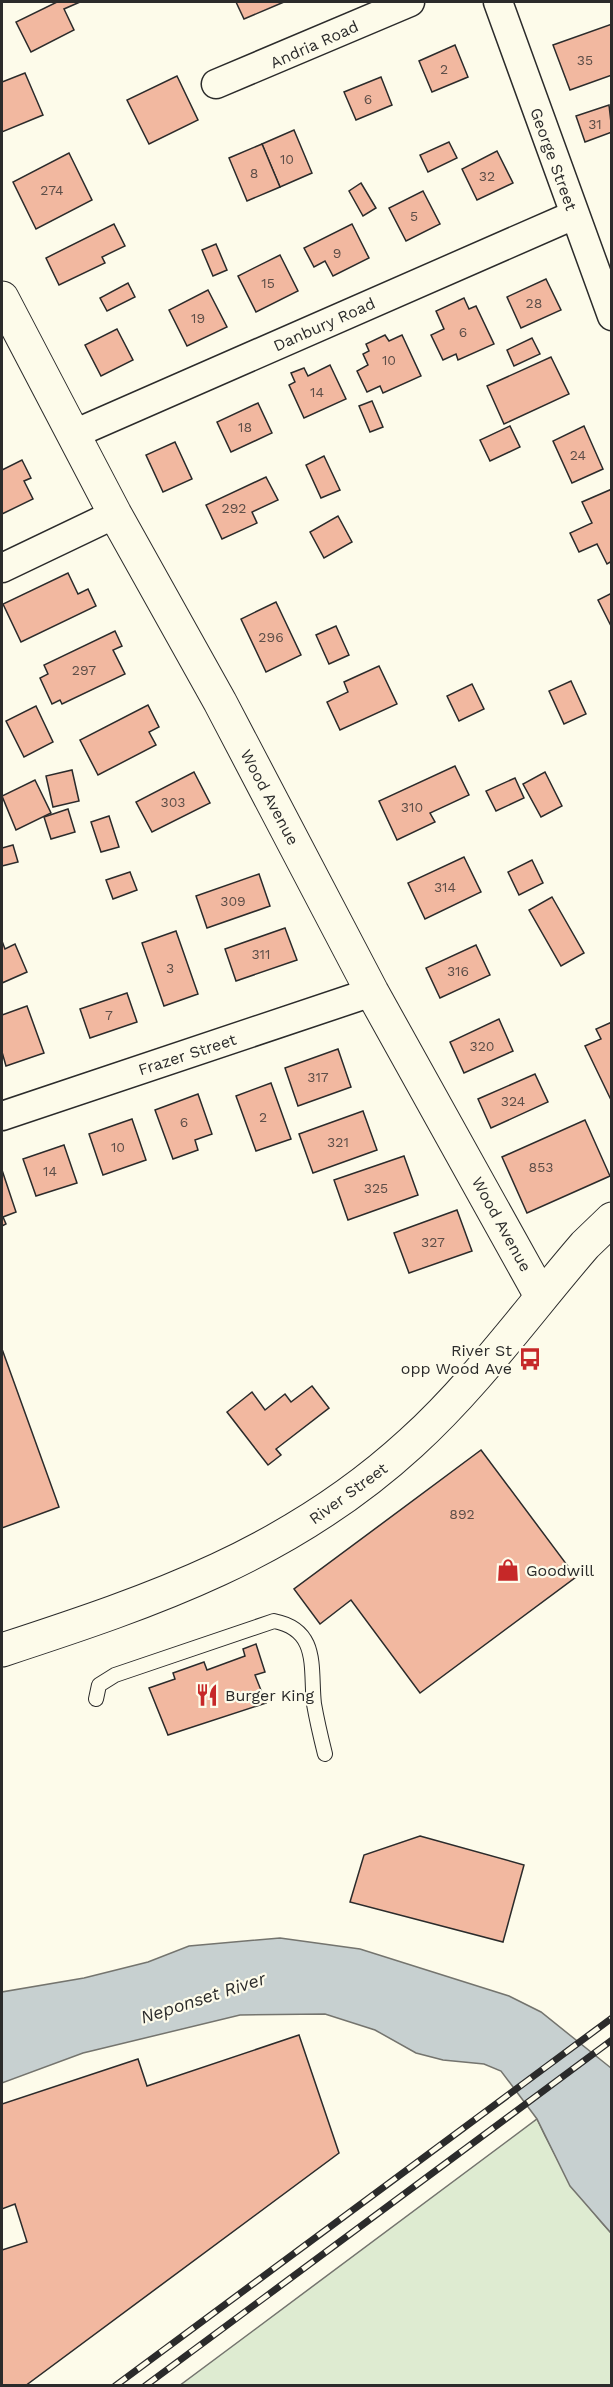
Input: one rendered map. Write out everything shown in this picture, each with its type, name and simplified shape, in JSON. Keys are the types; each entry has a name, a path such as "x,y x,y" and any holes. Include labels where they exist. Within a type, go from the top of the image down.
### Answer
{"main road":[{"name":"Wood Avenue","path":"2,298 115,514 220,702 372,992 542,1296"},
{"name":"River Street","path":"2,1650 180,1588 253,1555 352,1494 413,1441 463,1389 542,1296 612,1219"}],"street":[{"name":"Andria Road","path":"216,84 411,2"},
{"name":"George Street","path":"498,2 612,316"},
{"name":"Danbury Road","path":"74,434 574,215"},
{"path":"2,568 115,514"},
{"name":"Frazer Street","path":"2,1116 372,992"}],"lane":[{"path":"96,1699 99,1685 115,1675 274,1621 287,1624 300,1634 310,1649 314,1703 325,1754"}],"green space":[{"path":"537,2119 570,2179 611,2233 611,2385 179,2386"}],"water":[{"name":"Neponset River","path":"280,1938 360,1949 509,1996 541,2012 611,2068 611,2233 570,2186 537,2119 501,2071 484,2064 443,2060 416,2053 375,2030 325,2014 240,2015 83,2053 2,2083 2,1992 84,1978 148,1962 189,1946"}],"building":[{"path":"57,2 80,2 64,9 74,30 31,52 16,22"},
{"path":"236,2 284,2 244,19"},
{"path":"612,24 612,75 570,90 553,45"},
{"path":"455,45 468,77 432,92 419,61"},
{"path":"25,73 43,115 2,132 2,82"},
{"path":"177,76 198,120 149,144 127,100"},
{"path":"381,77 392,105 356,120 344,92"},
{"path":"609,105 612,132 585,142 576,116"},
{"path":"294,130 312,173 280,187 262,144"},
{"path":"449,142 457,158 428,172 420,155"},
{"path":"262,144 280,187 247,201 229,158"},
{"path":"497,151 513,183 477,200 462,169"},
{"path":"69,153 92,200 36,229 13,182"},
{"path":"361,183 376,208 363,216 349,191"},
{"path":"423,191 440,224 406,241 389,208"},
{"path":"114,224 125,246 102,257 105,263 59,285 46,258"},
{"path":"352,224 369,258 333,276 325,261 314,267 304,248"},
{"path":"216,244 227,270 213,276 202,250"},
{"path":"280,255 298,291 256,312 238,276"},
{"path":"546,279 561,310 521,328 507,297"},
{"path":"128,283 135,297 107,311 100,298"},
{"path":"208,290 227,327 187,346 169,310"},
{"path":"464,298 469,309 476,306 494,344 458,360 456,354 443,360 431,335 444,329 436,311"},
{"path":"117,329 133,360 101,376 85,345"},
{"path":"385,335 389,341 402,335 421,376 383,393 380,386 367,392 357,371 368,365 363,354 369,351 366,344"},
{"path":"532,338 540,354 514,366 507,350"},
{"path":"551,357 569,394 504,424 487,386"},
{"path":"330,365 346,399 304,418 289,385 295,382 291,373 304,368 308,376"},
{"path":"372,401 383,427 370,432 359,406"},
{"path":"258,403 272,433 231,452 217,422"},
{"path":"510,426 520,447 490,461 480,440"},
{"path":"584,426 603,469 572,483 553,441"},
{"path":"175,442 192,479 163,492 146,455"},
{"path":"324,456 340,490 321,498 306,465"},
{"path":"22,460 31,478 24,481 33,499 2,514 2,470"},
{"path":"266,477 278,500 252,512 257,523 222,539 206,505"},
{"path":"612,489 612,561 607,564 597,544 579,552 570,533 592,523 582,502"},
{"path":"338,516 352,542 324,558 310,532"},
{"path":"68,573 78,594 88,589 96,606 21,642 3,604"},
{"path":"612,593 612,628 598,600"},
{"path":"276,602 301,655 266,672 241,619"},
{"path":"336,626 349,655 329,664 316,635"},
{"path":"115,631 122,646 113,650 125,674 62,704 60,700 52,704 40,678 48,674 44,665"},
{"path":"379,666 397,704 340,730 327,702 348,692 344,682"},
{"path":"571,681 586,714 564,724 549,691"},
{"path":"472,684 484,709 459,721 447,696"},
{"path":"148,705 159,727 149,732 156,745 98,775 80,740"},
{"path":"36,706 53,742 24,757 6,721"},
{"path":"455,766 469,795 430,813 435,822 397,840 379,801"},
{"path":"72,770 79,801 53,807 46,776"},
{"path":"194,772 210,803 152,832 136,802"},
{"path":"545,772 562,806 541,817 523,784"},
{"path":"515,778 524,798 496,811 486,791"},
{"path":"35,780 51,813 16,830 2,796"},
{"path":"68,809 75,832 51,839 44,817"},
{"path":"109,816 119,847 101,852 91,822"},
{"path":"13,845 18,862 2,866 2,848"},
{"path":"464,857 481,892 425,919 408,883"},
{"path":"532,860 543,883 519,895 508,872"},
{"path":"130,872 137,890 113,899 106,880"},
{"path":"259,874 270,906 207,928 196,896"},
{"path":"552,897 584,953 561,966 529,910"},
{"path":"285,928 297,960 236,981 225,949"},
{"path":"176,931 198,994 164,1006 142,943"},
{"path":"2,941 5,949 15,944 27,972 2,983"},
{"path":"476,945 490,975 440,998 426,968"},
{"path":"127,993 137,1022 90,1038 80,1009"},
{"path":"27,1006 44,1053 6,1066 2,1052 2,1015"},
{"path":"499,1019 513,1051 464,1073 450,1042"},
{"path":"612,1022 612,1102 585,1046 601,1039 596,1029"},
{"path":"338,1049 351,1087 298,1106 285,1068"},
{"path":"535,1074 548,1102 491,1128 478,1099"},
{"path":"271,1083 291,1139 256,1151 236,1096"},
{"path":"198,1094 212,1134 195,1140 198,1150 173,1159 155,1110"},
{"path":"363,1111 377,1150 313,1173 299,1134"},
{"path":"132,1119 146,1160 103,1175 89,1134"},
{"path":"585,1120 610,1176 527,1213 502,1157"},
{"path":"64,1145 77,1183 36,1196 23,1159"},
{"path":"404,1156 418,1195 348,1220 334,1180"},
{"path":"2,1170 16,1212 3,1217 6,1224 2,1226"},
{"path":"457,1210 472,1251 409,1273 394,1233"},
{"path":"2,1349 59,1507 2,1528"},
{"path":"312,1386 329,1408 276,1449 281,1455 268,1465 227,1412 252,1392 265,1410 285,1394 291,1402"},
{"path":"481,1450 576,1577 420,1693 351,1600 320,1624 294,1589"},
{"name":"Burger King","path":"256,1644 265,1672 255,1675 266,1703 168,1735 149,1688 175,1679 173,1673 204,1662 207,1670 245,1656 243,1649"},
{"path":"420,1836 524,1865 503,1942 350,1902 364,1855"},
{"path":"299,2035 339,2153 25,2386 2,2386 2,2250 27,2242 15,2204 2,2209 2,2104 138,2059 147,2086"}],"railway":[{"path":"115,2386 612,2018"},
{"path":"145,2386 612,2040"}],"place":[{"name":"River St opp Wood Ave","path":"530,1359"},
{"name":"Goodwill","path":"508,1570"},
{"name":"Burger King","path":"207,1695"}]}
